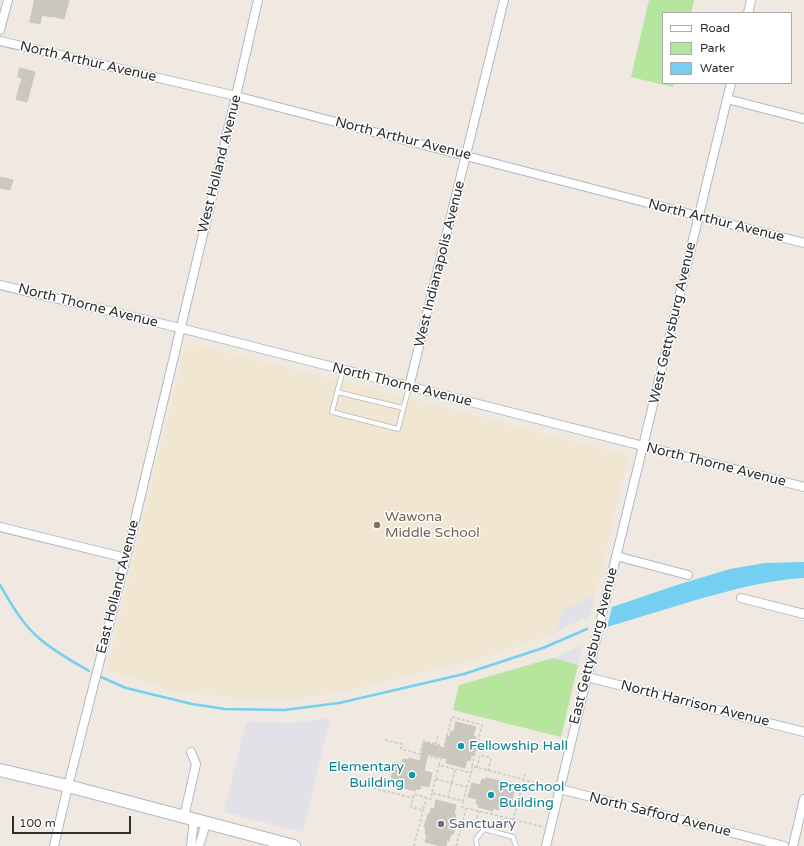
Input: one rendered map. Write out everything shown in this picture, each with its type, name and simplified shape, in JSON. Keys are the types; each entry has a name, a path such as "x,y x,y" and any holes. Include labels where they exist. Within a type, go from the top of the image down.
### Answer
{"main road":[{"path":"0,770 68,786 294,846"}],"street":[{"path":"0,30 8,0"},
{"name":"West Holland Avenue","path":"180,328 258,0"},
{"name":"West Indianapolis Avenue","path":"409,387 504,0"},
{"path":"748,12 751,0"},
{"name":"North Arthur Avenue","path":"0,41 236,96 804,243"},
{"name":"West Gettysburg Avenue","path":"643,446 731,84"},
{"path":"727,99 804,119"},
{"name":"North Thorne Avenue","path":"0,285 180,328 804,487"},
{"name":"East Holland Avenue","path":"54,846 126,558 180,328"},
{"name":"East Gettysburg Avenue","path":"546,846 643,446"},
{"path":"0,527 126,558"},
{"path":"616,556 688,575"},
{"path":"741,598 804,614"},
{"name":"North Harrison Avenue","path":"587,677 804,732"},
{"path":"191,752 196,764 189,818 191,846"},
{"name":"North Safford Avenue","path":"560,789 784,846"},
{"path":"793,846 804,799"},
{"path":"199,846 206,823"}],"lane":[{"path":"343,370 332,412 398,429 409,387"},
{"path":"337,392 403,408"},
{"path":"477,846 476,839 484,830 513,837 516,846"}],"path":[{"path":"424,810 411,807 414,794 431,798 452,717 482,725 462,806 550,829"},
{"path":"436,744 438,735"},
{"path":"385,740 402,744 401,749 420,754 437,758 440,745 423,741 420,754"},
{"path":"438,753 442,754"},
{"path":"476,768 480,755 492,758 488,771"},
{"path":"439,765 471,773"},
{"path":"472,766 560,789"},
{"path":"448,797 455,769"},
{"path":"512,825 525,774"},
{"path":"436,779 467,787"},
{"path":"373,788 413,798"},
{"path":"432,793 463,801"},
{"path":"414,846 427,798"},
{"path":"456,846 466,808"},
{"path":"463,820 476,823 478,811"}],"shaded area":[{"name":"Wawona Middle School","path":"186,342 629,455 595,595 562,610 557,631 535,640 464,663 336,693 294,699 235,698 169,690 107,669"},
{"path":"595,595 590,616 557,631 562,610"},
{"path":"583,645 578,665 553,658"},
{"path":"330,718 303,832 224,812 246,722 295,723"}],"green space":[{"path":"649,0 694,0 691,12 662,12 662,84 674,84 673,87 631,77"},
{"path":"553,658 578,665 561,737 453,710 459,685"}],"water":[{"path":"804,562 804,578 763,583 736,589 607,627 612,607 677,585 730,569 765,563"}],"building":[{"path":"35,0 69,0 64,19 42,15 40,24 30,22"},
{"path":"20,68 35,72 27,102 16,99 22,78 18,77"},
{"path":"0,177 13,180 10,190 0,188"},
{"path":"456,722 476,727 473,736 476,737 474,743 477,744 470,761 467,760 465,768 446,763 447,759 428,754 424,771 432,773 429,787 421,785 420,789 416,789 415,791 401,787 402,785 397,784 398,779 391,778 395,762 402,764 403,759 408,760 409,758 420,761 424,742 445,748 447,736 450,737 451,731 454,731"},
{"name":"Preschool Building","path":"486,778 500,781 500,784 505,785 504,789 514,792 510,808 500,805 499,810 493,808 493,811 478,807 479,804 476,804 477,799 468,797 472,783 480,785 482,779 486,780"},
{"name":"Sanctuary","path":"436,800 456,805 454,814 456,815 455,821 457,821 453,835 451,834 449,841 447,840 446,846 425,842 427,835 425,834 426,828 424,827 431,808 434,809"}],"waterway":[{"path":"0,585 18,614 34,633 46,644 89,671"},
{"path":"101,677 126,688 192,704 225,709 284,710 339,703 464,674 543,648 587,629"}],"place":[{"name":"Wawona Middle School","path":"377,525"},
{"name":"Fellowship Hall","path":"461,746"},
{"name":"Elementary Building","path":"412,775"},
{"name":"Preschool Building","path":"491,795"},
{"name":"Sanctuary","path":"441,824"}]}
